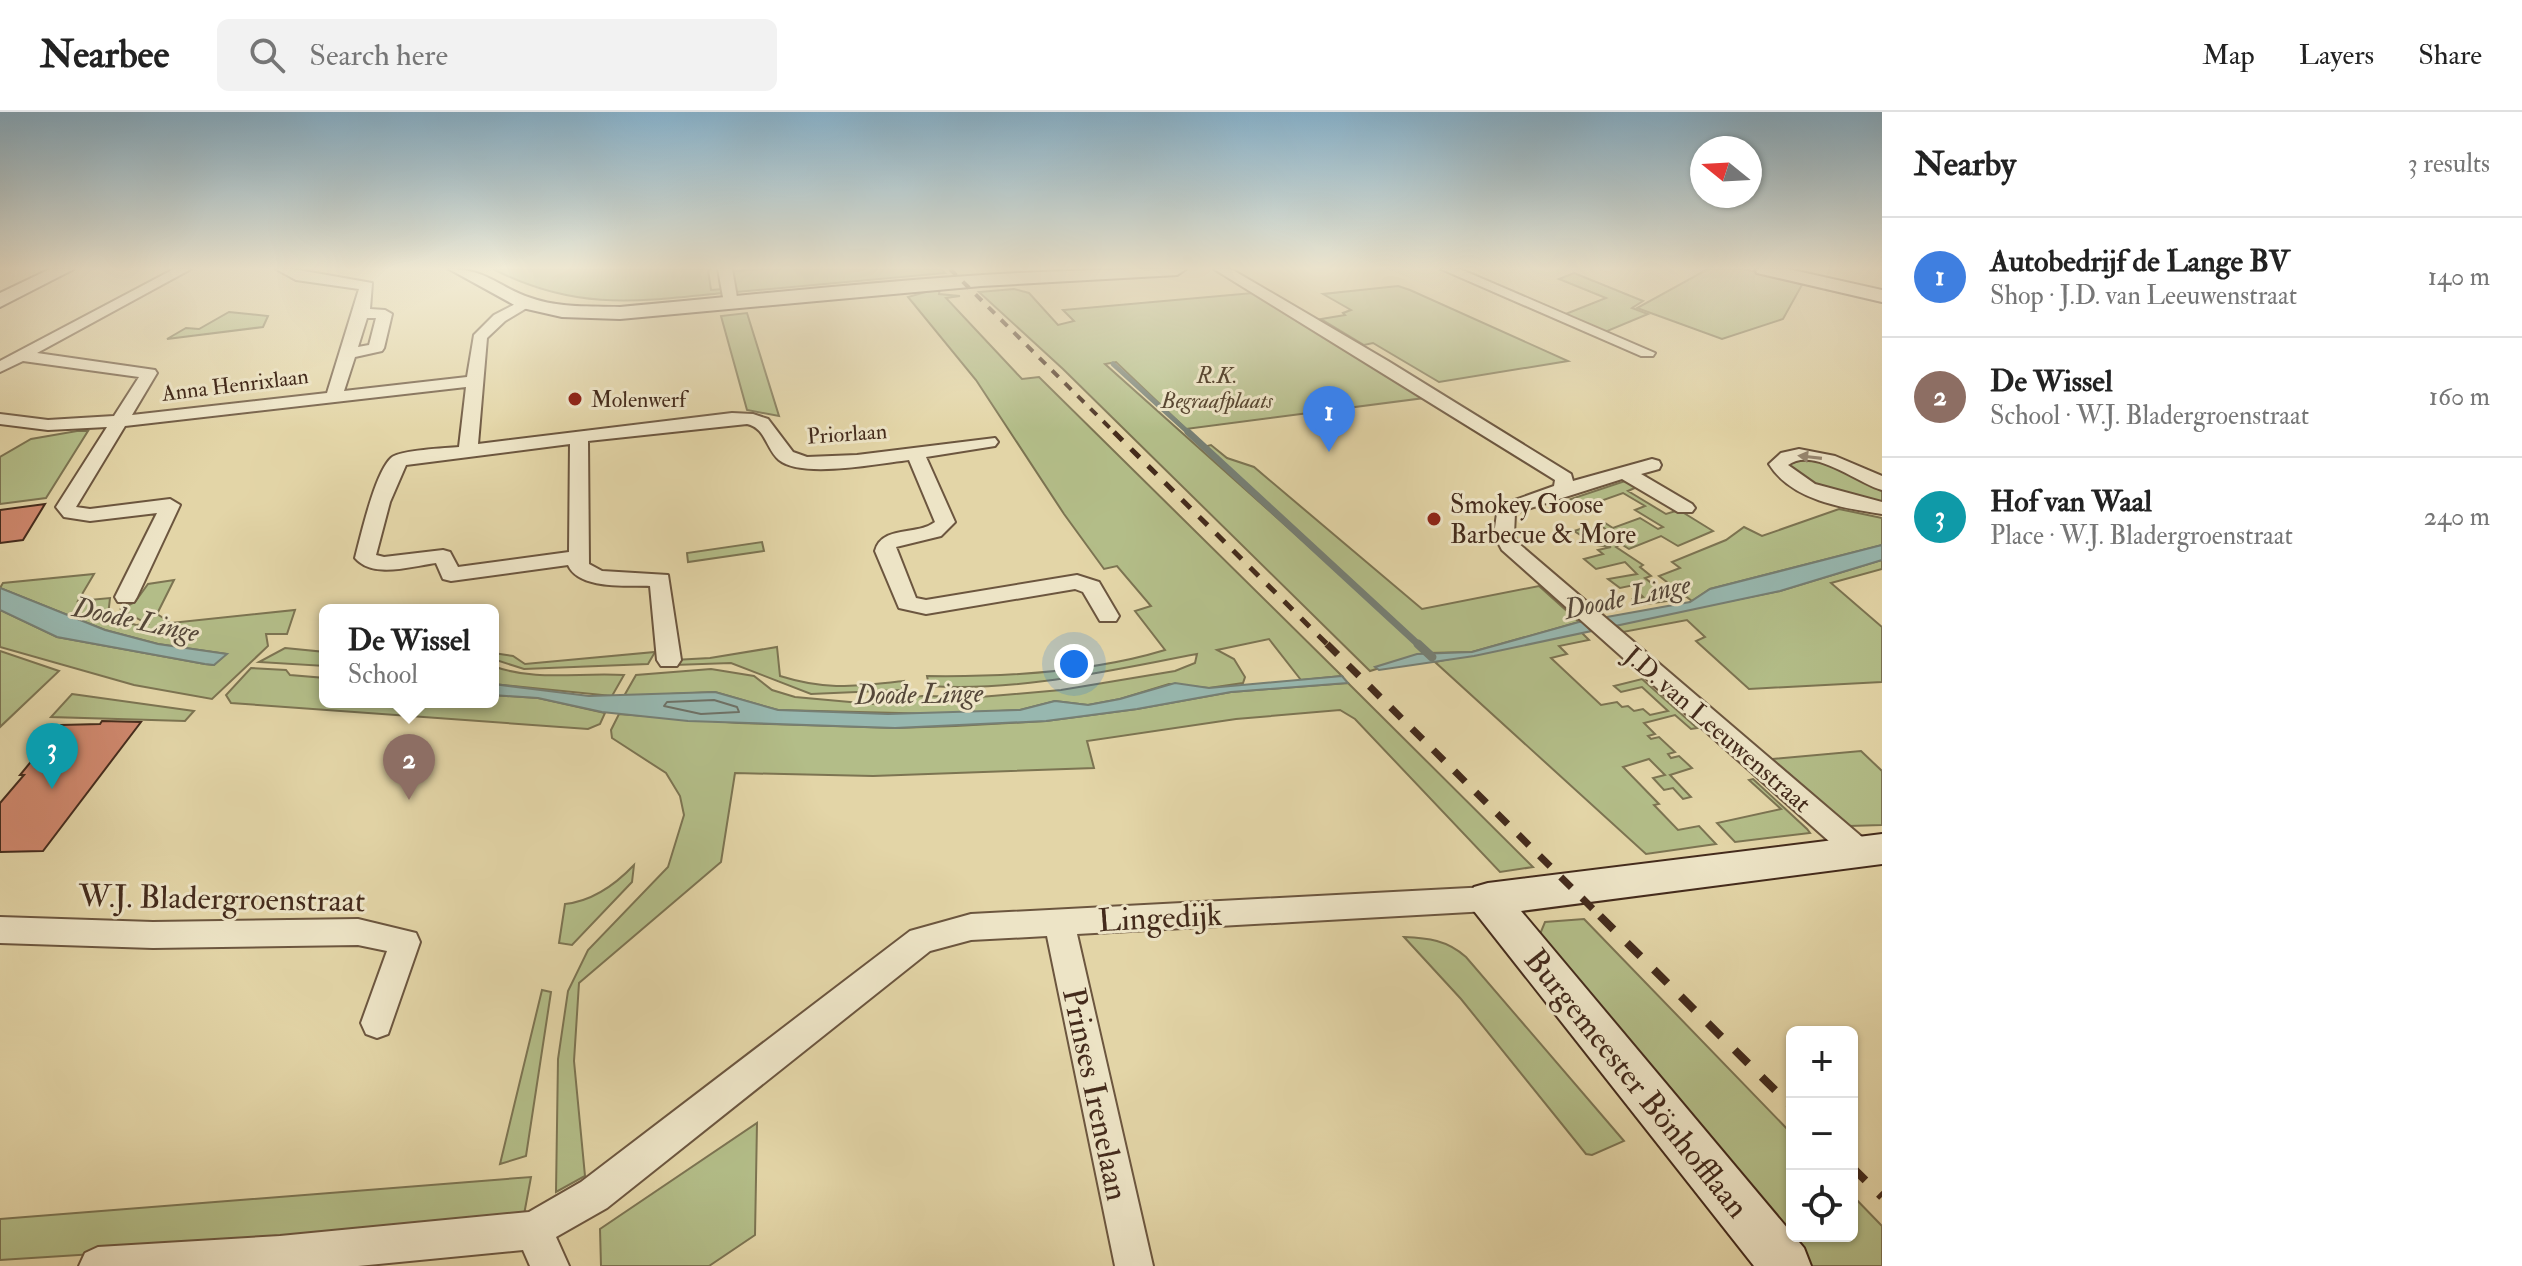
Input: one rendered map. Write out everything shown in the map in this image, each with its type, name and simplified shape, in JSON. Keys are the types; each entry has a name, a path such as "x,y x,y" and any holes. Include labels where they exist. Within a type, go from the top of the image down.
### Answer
{"street":[{"path":"0,367 83,323"},
{"path":"334,396 358,323"},
{"path":"347,354 376,348 383,323"},
{"path":"468,451 479,338 493,323"},
{"path":"1310,323 1557,473 1566,481 1564,489"},
{"path":"1576,323 1647,353"},
{"path":"21,356 149,373 66,507 71,513 90,515 170,505 126,597"},
{"name":"Anna Henrixlaan","path":"0,419 48,425 121,421 475,381"},
{"name":"Priorlaan","path":"579,557 451,574 443,556 382,564 365,558 380,502 399,460 732,418 758,420 769,429 780,452 794,461 826,462 989,442"},
{"path":"579,438 579,567 598,577 660,580 669,660"},
{"path":"915,452 945,522 937,531 894,539 887,544 885,551 907,603 926,607 1077,582 1091,587 1108,616"},
{"path":"1882,484 1818,457 1790,456 1778,464 1786,477 1811,489 1882,508"},
{"name":"J.D. van Leeuwenstraat","path":"1652,465 1508,508 1503,514 1504,535 1513,550 1596,622 1870,850"},
{"path":"1626,473 1685,508"},
{"name":"Lingedijk","path":"533,1230 594,1195 921,940 971,927 1488,899 1870,850"},
{"name":"Burgemeester Bönhofflaan","path":"1488,899 1786,1266"},
{"name":"Prinses Irenelaan","path":"1059,922 1134,1266"},
{"name":"W.J. Bladergroenstraat","path":"0,930 153,935 358,932 405,942 377,1023"},
{"path":"98,1266 278,1260 533,1230 550,1266"}],"green space":[{"path":"210,323 265,323 263,327 167,339 186,328 199,329"},
{"path":"723,323 750,323 779,416 747,410"},
{"path":"929,323 969,323 1022,379 1039,377 1342,676 1301,680 1269,639 1217,650 1234,659 1245,677 1243,683 1209,688 1169,684 1088,705 1055,701 1020,710 939,714 778,710 715,692 624,696 636,675 711,669 754,676 772,690 795,697 872,704 922,696 980,697 1061,690 1175,671 1195,663 1197,654 1031,683 929,686 927,676 1047,672 1165,650 1135,611 1151,606 1117,566 1104,569 976,380"},
{"name":"R.K. Begraafplaats","path":"1013,323 1302,323 1424,398 1186,429 1116,362 1105,364 1321,557 1203,447 1211,445 1227,458 1254,467 1422,609 1539,586 1579,622 1472,652 1427,653 1370,671"},
{"path":"1327,323 1483,323 1568,361 1439,382 1373,343 1364,345"},
{"path":"1582,323 1627,323 1605,332"},
{"path":"1678,323 1771,323 1722,339"},
{"path":"88,431 46,498 0,504 0,457 31,439"},
{"path":"1803,459 1829,463 1882,489 1882,504 1815,486 1787,465"},
{"path":"1625,481 1639,486 1628,491 1666,514 1679,510 1713,531 1678,546 1661,536 1629,549 1621,544 1616,547 1643,565 1640,567 1651,576 1645,578 1673,600 1640,605 1633,599 1643,597 1634,585 1620,588 1608,579 1637,574 1625,562 1596,569 1584,559 1603,554 1598,550 1611,547 1597,545 1574,531 1586,527 1610,537 1614,535 1597,523 1602,521 1613,528 1640,518 1658,529 1663,527 1635,510 1645,506 1623,493 1581,508 1568,500"},
{"path":"1839,509 1882,518 1882,545 1710,589 1692,601 1659,576 1680,568 1672,562 1726,540 1744,527 1762,536"},
{"path":"762,542 764,551 688,562 687,553"},
{"path":"1882,560 1882,569 1831,583 1882,627 1882,682 1749,689 1696,641 1705,637 1687,620 1623,632 1615,624 1780,591"},
{"path":"94,574 78,601 110,598 108,616 136,625 147,624 121,609 135,602 148,584 174,580 157,614 171,623 295,610 287,634 266,634 268,646 212,699 134,685 0,647 0,610 57,637 214,665 226,654 158,644 105,630 0,588 3,583"},
{"path":"1581,632 1589,640 1559,646 1567,654 1551,658 1601,705 1617,702 1634,711 1643,709 1650,715 1668,711 1642,687 1621,692 1614,686 1642,679 1697,728 1691,729 1675,715 1644,723 1655,734 1648,736 1651,739 1659,737 1675,752 1668,754 1671,758 1679,756 1692,768 1670,775 1691,797 1683,799 1673,788 1664,790 1653,778 1665,775 1649,759 1623,767 1659,804 1654,805 1678,830 1699,826 1716,844 1646,854 1435,662"},
{"path":"777,647 780,676 827,685 856,686 904,681 902,690 811,694 731,663 674,665 674,660 710,658"},
{"path":"285,648 319,651 319,666 259,662"},
{"path":"0,651 59,671 0,727"},
{"path":"655,652 648,664 524,669 499,661 499,654 513,656 525,664"},
{"path":"251,668 286,670 290,675 319,677 319,708 499,708 499,695 538,698 605,713 600,724 588,729 231,703 226,695"},
{"path":"499,668 541,675 624,675 612,696 499,685"},
{"path":"1348,683 1533,867 1500,872 1355,719 1340,710 1236,719 1087,741 1094,768 873,776 735,773 721,862 579,983 574,1061 585,1176 556,1192 558,1059 568,991 588,950 668,867 684,815 680,796 666,773 612,738 611,730 619,714 739,723 895,728 955,726 1046,721 1231,692"},
{"path":"72,694 194,711 185,721 51,717"},
{"path":"1861,751 1882,771 1882,825 1849,826 1772,759"},
{"path":"1753,779 1810,833 1735,842 1717,823 1781,809 1749,780"},
{"path":"634,865 632,882 572,945 559,943 565,904 603,891"},
{"path":"1584,919 1786,1128 1786,1242 1858,1242 1858,1201 1882,1226 1882,1266 1804,1266 1540,934 1545,922"},
{"path":"1404,937 1437,941 1466,957 1624,1141 1592,1155 1586,1154 1461,999"},
{"path":"542,990 551,992 526,1156 500,1164"},
{"path":"757,1123 755,1235 709,1266 601,1266 600,1229"},
{"path":"531,1177 523,1220 423,1233 0,1260 0,1219"}],"water":[{"path":"1882,545 1882,560 1780,591 1474,656 1379,670 1375,667 1417,654 1472,652 1579,622 1690,602 1710,589"},
{"path":"0,588 105,630 158,644 227,654 214,665 57,637 0,610"},
{"path":"1342,676 1348,683 1231,692 1046,721 895,728 688,721 602,712 538,698 499,695 499,685 589,696 715,692 778,710 888,714 1020,710 1055,701 1088,705 1175,683 1209,688"}],"building":[{"path":"45,504 23,540 0,543 0,510"},
{"path":"102,721 141,722 43,851 0,852 0,803 24,775 20,775 61,725 100,724"}],"waterway":[{"path":"1113,364 1190,434"},
{"path":"1188,432 1420,646"},
{"path":"1418,644 1432,657"}],"railway":[{"path":"1004,323 1116,434"},
{"path":"1114,432 1329,646"},
{"path":"1327,644 1602,918"},
{"path":"1600,916 1786,1101"},
{"path":"1855,1170 1882,1197"}],"place":[{"name":"Molenwerf","path":"575,399"},
{"name":"Autobedrijf de Lange BV","path":"1329,452"},
{"name":"Smokey Goose Barbecue & More","path":"1434,519"},
{"name":"Hof van Waal","path":"52,789"},
{"name":"De Wissel","path":"409,800"}],"water label":[{"name":"Doode Linge","path":"1627,596"},
{"name":"Doode Linge","path":"136,619"},
{"name":"Doode Linge","path":"919,693"}]}
